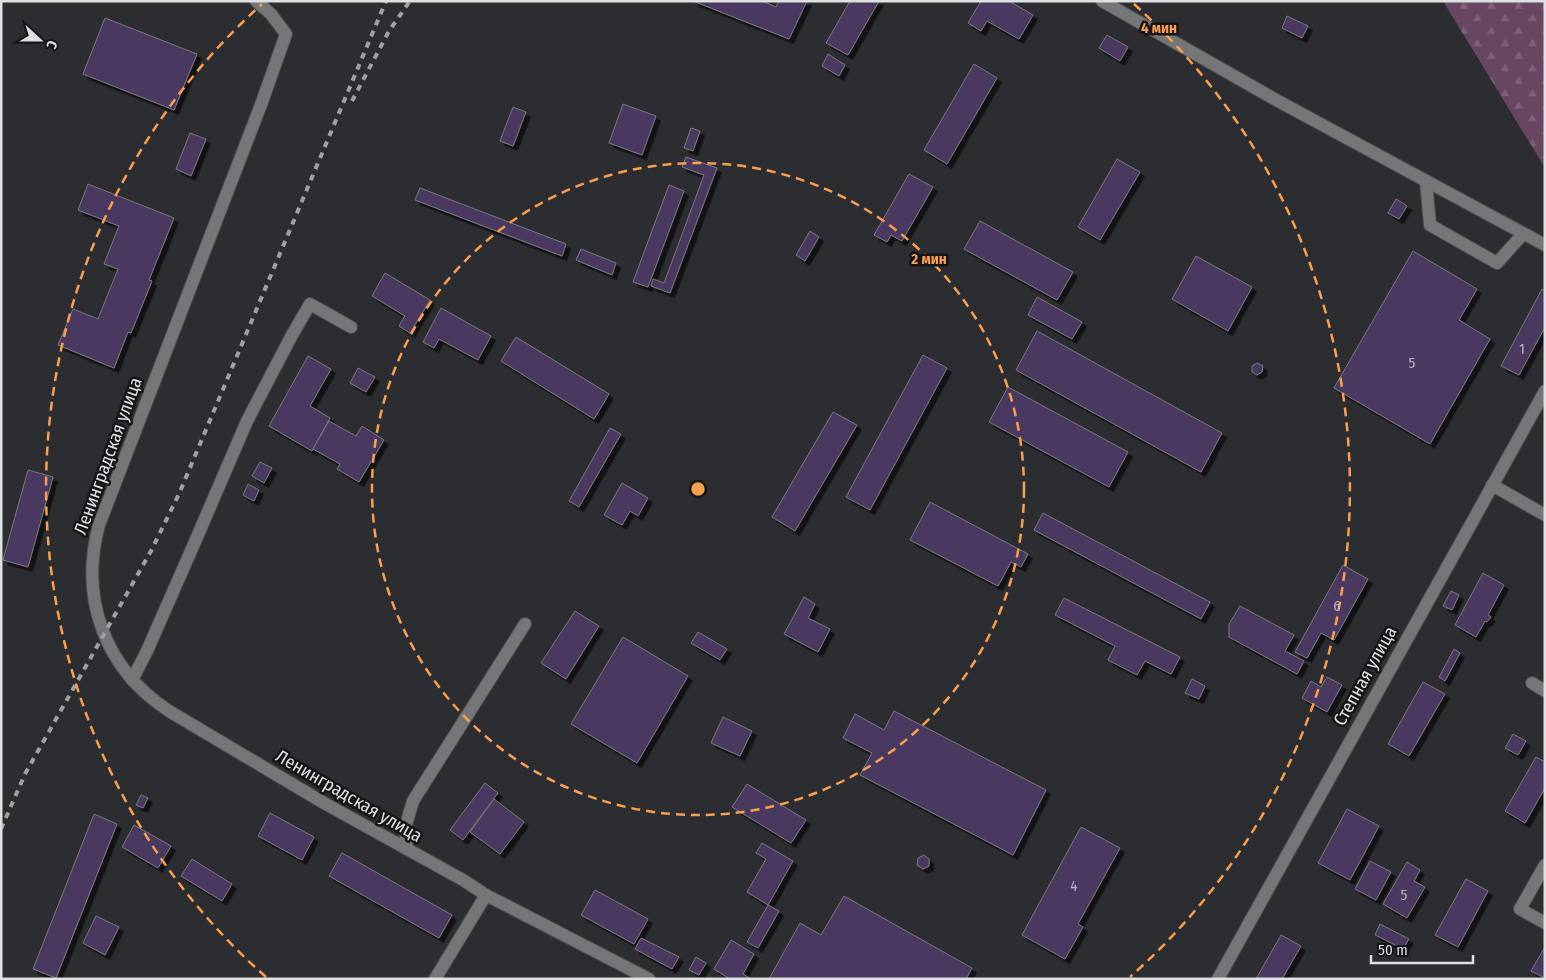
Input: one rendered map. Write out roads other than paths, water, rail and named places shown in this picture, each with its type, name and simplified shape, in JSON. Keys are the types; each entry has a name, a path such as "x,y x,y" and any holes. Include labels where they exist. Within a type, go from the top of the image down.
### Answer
{"street":[{"name":"Ленинградская улица","path":"256,1 271,14 286,34 262,102 95,540 92,567 94,601 104,634 120,664 151,700 324,803 464,880 486,895 649,979"},
{"path":"1102,1 1244,82 1545,245"},
{"path":"1426,181 1430,225 1497,263 1524,234"},
{"path":"132,680 179,580 247,421 310,304 351,327"},
{"name":"Степная улица","path":"1218,979 1545,391"},
{"path":"1492,486 1545,515"},
{"path":"407,849 404,828 413,801 525,624"},
{"path":"1532,683 1545,691"},
{"path":"1545,864 1520,910 1545,923"},
{"path":"436,979 486,895"}],"railway":[{"path":"1,829 25,774 151,551 179,494 386,1"},
{"path":"352,101 389,31 410,1"}]}
